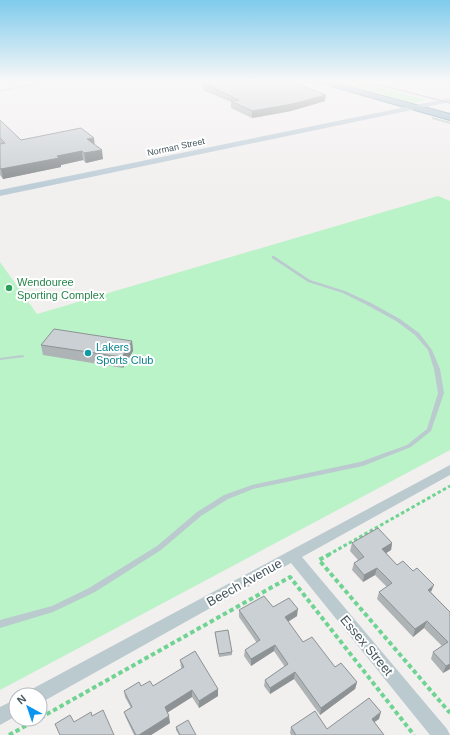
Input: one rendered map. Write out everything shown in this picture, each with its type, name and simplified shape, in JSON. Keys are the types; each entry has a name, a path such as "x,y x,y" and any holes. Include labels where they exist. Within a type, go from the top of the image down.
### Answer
{"main road":[{"name":"Norman Street","path":"0,193 374,116"}],"street":[{"name":"Beech Avenue","path":"48,690 450,469"},
{"name":"Essex Street","path":"293,556 441,735"}],"lane":[{"path":"433,118 450,123"},
{"path":"0,624 53,609 92,590 159,548 199,514 226,497 252,488 361,464 409,446 429,430 441,393 437,369 430,350 417,334 398,320 344,292 309,281 273,257"},
{"path":"0,359 22,356"}],"path":[{"path":"450,486 319,560 450,713"},
{"path":"48,713 290,577 414,735"},
{"path":"9,735 23,727"}],"green space":[{"path":"438,196 450,201 450,450 0,690 0,262 37,314"}],"building":[{"path":"0,120 21,140 81,128 94,138 87,139 102,150 84,153 82,151 57,156 59,158 1,169 0,144 5,143 0,138"},
{"path":"54,329 132,341 122,357 41,345"},
{"path":"378,528 392,543 382,549 397,565 403,561 413,571 417,568 434,585 428,590 450,612 450,664 446,666 433,652 448,642 427,621 415,629 379,592 392,583 377,568 364,575 354,563 364,557 352,543"},
{"path":"264,596 273,607 289,598 298,609 285,617 303,642 312,637 335,667 341,663 357,682 321,708 295,672 270,688 265,680 288,664 275,645 251,659 245,650 260,640 239,610"},
{"path":"228,630 232,652 219,654 215,632"},
{"path":"195,651 218,689 199,701 192,690 165,707 169,716 139,735 136,735 124,712 132,707 124,691 139,682 141,686 150,681 153,686 184,667 180,660"},
{"path":"369,698 381,712 372,719 384,735 296,735 291,727 315,711 327,729"},
{"path":"103,710 114,735 60,735 55,724 70,715 74,722 91,712 92,716"},
{"path":"188,720 196,735 180,735 176,727"}],"place":[{"name":"Wendouree Sporting Complex","path":"9,288"},
{"name":"Lakers Sports Club","path":"88,353"}]}
